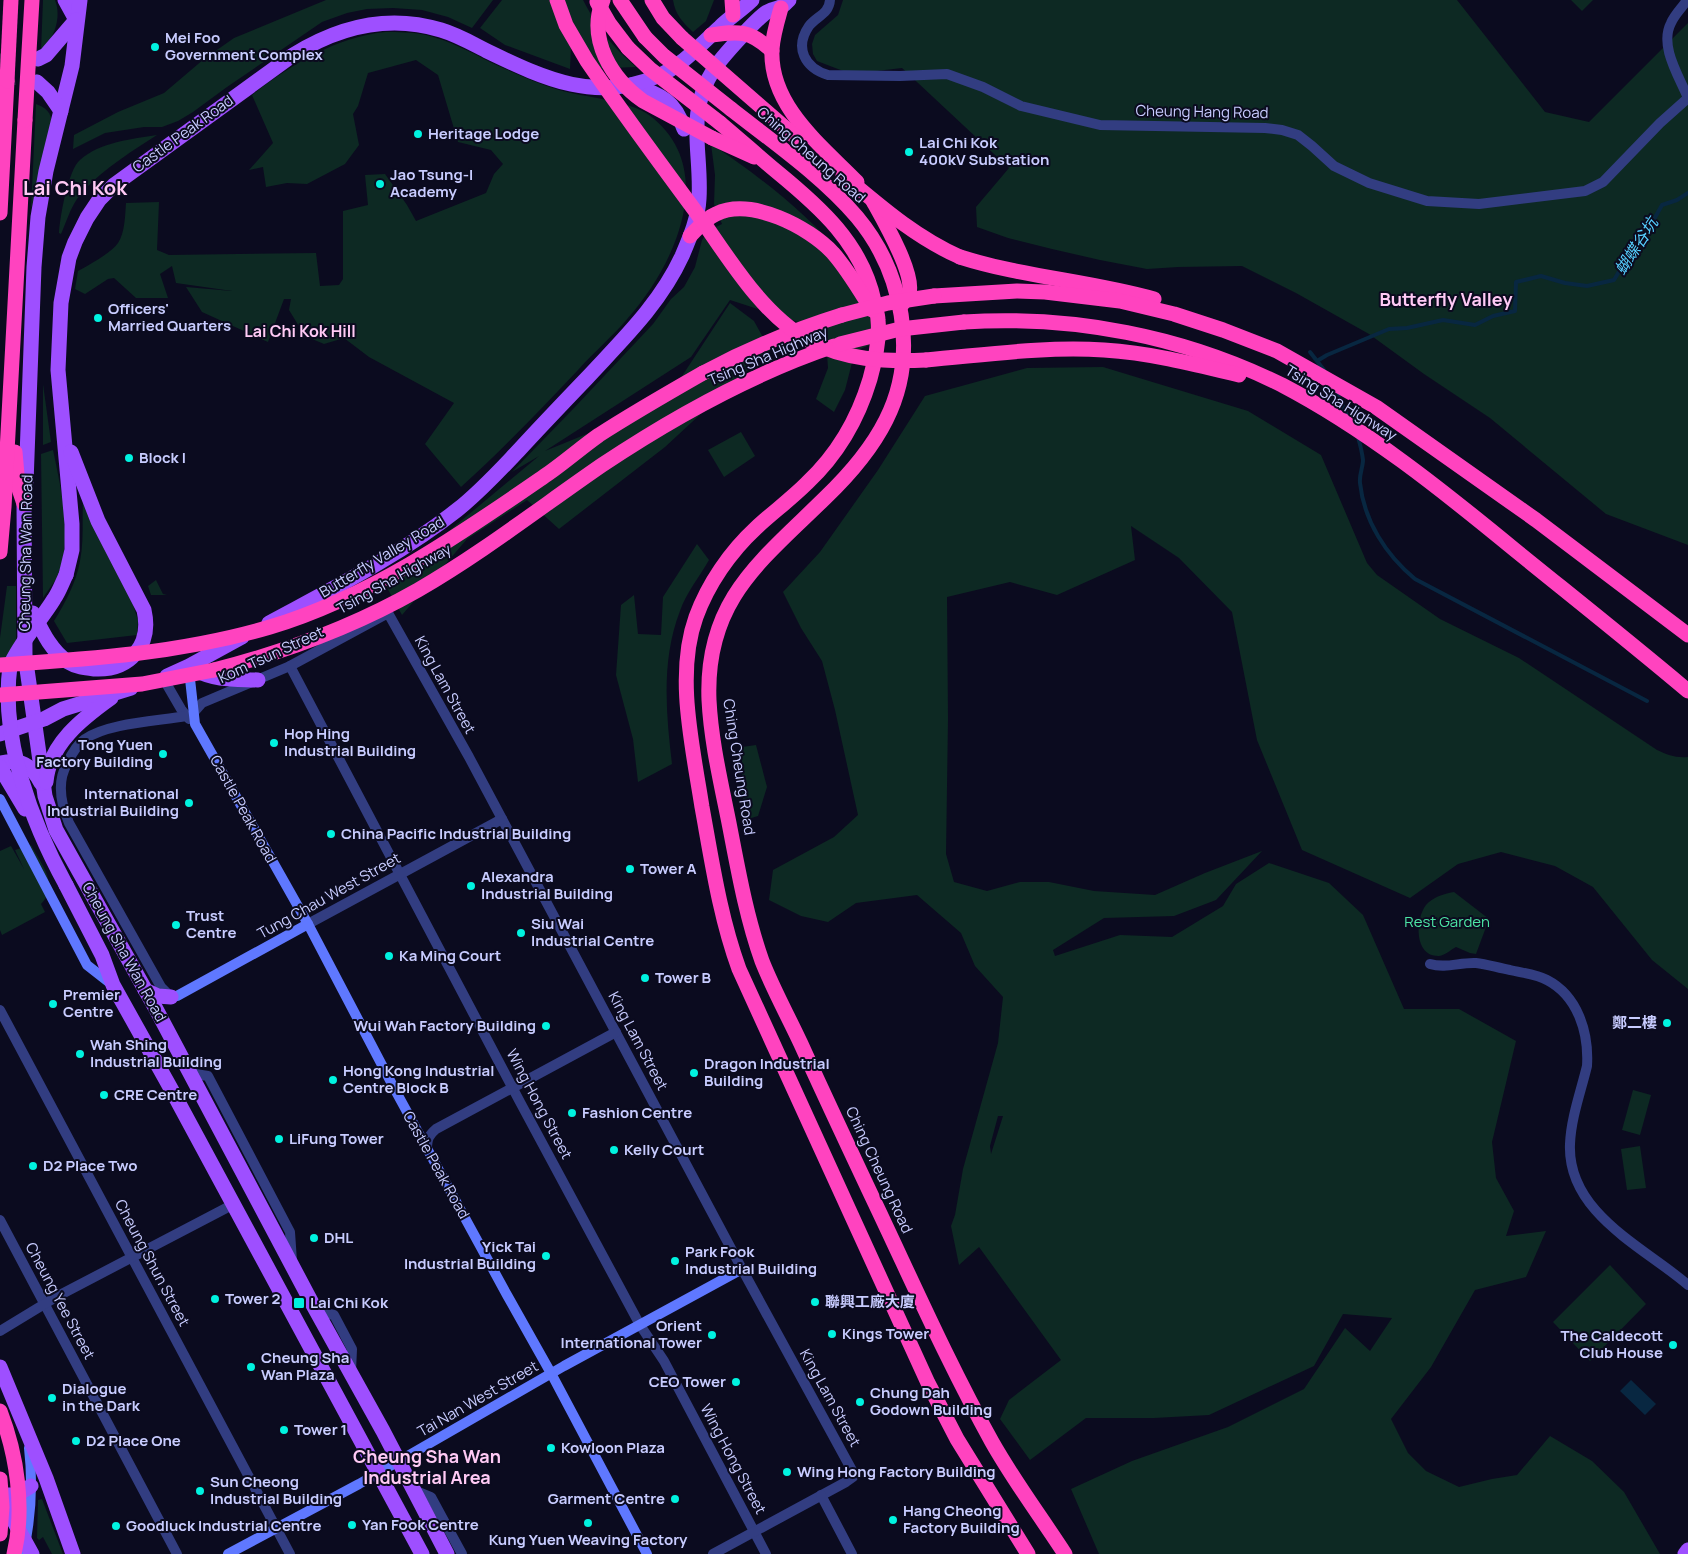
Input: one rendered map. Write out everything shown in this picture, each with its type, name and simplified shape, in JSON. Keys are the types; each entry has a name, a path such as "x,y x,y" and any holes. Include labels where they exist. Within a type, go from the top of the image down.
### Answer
{"highway":[{"path":"0,213 11,0"},
{"path":"0,552 32,0"},
{"path":"557,0 566,25 587,61 744,279 775,315 807,339 849,356 886,361 1064,350 1128,352 1185,361 1282,386"},
{"path":"596,0 609,23 628,48 650,69 720,123 820,209 841,231 859,258 870,282 878,320 877,341 862,403 847,433 830,458 811,479 756,528 735,550 717,574 700,606 692,632 687,663 690,727 714,873 726,929 739,970 928,1383 957,1439 1028,1554"},
{"path":"603,0 598,25 600,45 607,63 620,81 643,101 712,138 764,161"},
{"name":"Ching Cheung Road","path":"620,0 645,38 664,56 810,173 856,216 881,251 896,288 900,307 903,348 899,382 890,413 863,457 759,561 740,586 724,614 716,636 710,671 712,730 749,920 763,962 856,1163 982,1422 1020,1486 1065,1554"},
{"path":"652,0 663,18 698,53 798,139 897,219 931,243 960,257 995,267 1100,286 1156,300 1213,320 1277,351"},
{"path":"785,4 775,30 772,51 777,85 784,100 798,121 871,198 889,228 909,278 909,294 900,307"},
{"path":"711,35 745,33 762,42 772,51"},
{"path":"690,236 717,213 735,209 753,210 787,221 813,236 837,258 878,320"},
{"name":"Tsing Sha Highway","path":"0,665 107,657 184,647 271,626 317,610 378,583 439,546 528,487 599,436 703,373 740,354 784,335 857,310 950,294 997,292 1045,292 1120,301 1174,314 1223,330 1277,351 1376,407 1456,462 1688,635"},
{"name":"Tsing Sha Highway","path":"0,696 162,681 238,664 318,638 380,610 418,590 484,548 645,437 700,405 796,360 872,335 916,327 1011,320 1072,324 1125,331 1215,357 1282,386 1342,420 1437,486 1688,691"},
{"path":"10,391 18,486 24,504"},
{"path":"0,1411 9,1438 18,1484 14,1554"},
{"path":"0,1479 2,1507 0,1534"}],"main road":[{"name":"Castle Peak Road","path":"25,809 13,777 3,735 2,703 10,666 19,649 55,599 66,576 72,550 72,524 58,370 61,303 69,258 87,218 106,192 128,173 306,47 332,35 359,26 386,23 414,24 452,34 509,62 558,82 586,88 616,88 631,85 668,71 686,59 711,35 732,8 752,0"},
{"path":"698,176 696,133 700,99 714,69 745,33 767,12 785,4"},
{"path":"38,59 46,55 76,6"},
{"name":"Cheung Sha Wan Road","path":"76,6 72,66 46,172 38,217 24,504 25,655 45,796 56,830 190,1073 447,1554"},
{"path":"37,82 48,92 61,111"},
{"path":"631,85 661,96 673,106 683,124 698,176"},
{"name":"Butterfly Valley Road","path":"0,734 63,709 163,678 189,666 366,569 416,539 470,500 492,479 645,315 675,270 690,236 698,211 698,176"},
{"path":"24,593 46,639 57,652 73,664 94,669 116,667 133,657 143,642 146,627 144,610 90,503 63,428"},
{"name":"Castle Peak Road","path":"189,666 191,714 195,724 308,924 427,1149 552,1375 647,1554"},
{"path":"189,666 207,676 258,680"},
{"path":"45,796 51,760 64,739 76,726 119,692"},
{"path":"0,763 12,761 22,763 30,768 36,774 45,796"},
{"name":"Cheung Sha Wan Road","path":"0,767 25,809 102,954 113,985 422,1554"},
{"name":"Cheung Sha Wan Road","path":"0,799 88,965 113,985"},
{"name":"Tung Chau West Street","path":"171,997 177,996 308,924"},
{"path":"145,990 158,996 171,997"},
{"name":"Tai Nan West Street","path":"228,1554 277,1529 552,1375 564,1366 742,1269"},
{"path":"0,1368 61,1519 72,1554"},
{"path":"27,1550 31,1486 28,1434"},
{"path":"0,1494 16,1495 24,1492 31,1486"},
{"path":"0,1494 27,1550"},
{"path":"1685,1554 1688,1550"}],"street":[{"name":"Cheung Hang Road","path":"830,0 830,7 823,15 814,20 807,29 803,41 804,59 817,72 828,75 900,76 947,74 983,87 1020,106 1100,125 1265,128 1282,130 1302,138 1334,166 1353,176 1427,201 1478,204 1585,191 1603,182 1660,123 1688,98"},
{"path":"1687,0 1670,24 1666,41 1672,62 1688,98"},
{"name":"Kom Tsun Street","path":"61,782 65,768 76,748 95,733 107,729 191,714 202,703 290,666 388,613"},
{"name":"King Lam Street","path":"388,613 502,819 742,1269 853,1471 853,1477 821,1495"},
{"name":"Wing Hong Street","path":"290,666 640,1325 664,1360 766,1554"},
{"path":"163,678 191,714"},
{"name":"Cheung Sha Wan Road","path":"61,782 61,798 69,824 161,987 171,997"},
{"name":"Tung Chau West Street","path":"308,924 502,819"},
{"path":"1430,964 1440,967 1475,963 1535,976 1546,979 1570,1001 1585,1032 1587,1054 1587,1066 1570,1144 1572,1168 1576,1180 1604,1220 1688,1285"},
{"name":"Cheung Shun Street","path":"0,1010 290,1554"},
{"path":"427,1149 427,1140 436,1128 616,1032"},
{"path":"0,1331 56,1297 232,1205"},
{"name":"Cheung Yee Street","path":"0,1220 178,1554"},
{"path":"413,1490 431,1497 462,1554"},
{"path":"713,1554 821,1495 852,1554"}],"green space":[{"path":"43,0 55,0 58,14 53,34 41,51"},
{"path":"326,0 493,0 472,28 448,17 422,10 367,9 347,13 322,22 178,121 162,127 144,127 105,133 73,149 74,135 118,112 164,93 204,59 234,38"},
{"path":"502,0 551,0 571,47 570,69 505,45 480,28"},
{"path":"554,0 583,0 606,36 636,67 585,69"},
{"path":"673,0 714,0 706,21 693,32 680,18"},
{"path":"843,0 1457,0 1545,112 1589,122 1688,23 1688,545 1606,514 1490,418 1369,334 1296,293 1242,266 1147,269 1052,249 1008,238 977,227 976,207 1009,168 902,68 851,74 817,61 813,54 812,44 815,35 838,15"},
{"path":"1571,0 1593,0 1582,11"},
{"path":"385,32 416,33 435,37 550,87 641,110 649,115 670,137 682,162 686,189 683,217 674,244 661,271 645,296 616,331 521,430 461,487 425,444 454,403 369,357 344,338 324,344 305,336 289,310 291,299 284,299 268,342 202,312 186,287 232,291 176,283 172,266 160,274 168,298 136,298 114,278 108,279 85,294 75,289 78,271 105,255 118,243 123,229 126,203 159,202 157,250 169,255 316,253 320,286 339,285 343,279 343,211 368,205 365,175 385,174 416,221 486,193 494,174 503,164 491,150 458,142 438,75 416,60 368,73 358,106 353,114 359,145 345,164 307,184 287,183 266,187 263,167 249,170 273,143 252,95 282,73 314,54 348,40"},
{"path":"36,104 47,111 52,123 31,209"},
{"path":"157,135 114,164 86,189 77,199 61,234 59,233 68,183 80,160 107,145"},
{"path":"711,144 774,190 816,227 850,267 865,293 877,342 855,351 845,390 834,412 816,399 828,368 827,354 819,335 801,323 730,300 691,357 545,451 665,402 730,303 754,321 770,350 665,447 559,529 527,500 467,539 402,615 385,584 539,456 512,472 653,324 671,299 684,287 695,267 702,240 708,231 722,224 714,204 715,175"},
{"path":"1103,367 1248,411 1321,455 1367,563 1377,575 1440,619 1519,658 1657,750 1672,756 1688,757 1688,989 1652,960 1593,887 1555,866 1501,852 1458,864 1410,898 1302,850 1257,740 1232,612 1179,558 1131,526 1135,560 1057,595 1010,582 947,597 946,854 954,882 987,891 1020,882 1049,882 1094,891 1155,895 1262,851 1216,900 1174,916 1104,918 1053,950 1055,956 1120,935 1172,937 1223,906 1236,884 1269,863 1329,883 1363,915 1404,1009 1459,1009 1516,1041 1492,1142 1496,1178 1514,1211 1506,1236 1546,1231 1526,1277 1475,1290 1431,1367 1391,1419 1408,1453 1426,1471 1459,1487 1517,1475 1550,1436 1592,1461 1624,1492 1660,1554 1099,1554 1071,1489 1132,1461 1228,1427 1304,1389 1345,1328 1370,1351 1392,1318 1343,1314 1314,1366 1209,1415 1154,1418 1086,1418 1030,1460 1000,1419 1009,1400 1061,1360 979,1247 959,1265 951,1226 955,1215 963,1169 998,1043 1003,997 975,966 961,933 917,895 856,903 828,922 801,916 769,900 773,870 834,837 858,815 835,710 822,661 801,628 783,592 820,552 878,470 925,396 1027,368","holes":["998,1116 1003,1116 991,1154 990,1146"]},
{"path":"43,384 51,442 43,445"},
{"path":"741,432 755,456 724,477 708,450"},
{"path":"53,450 64,515 64,549 56,579 43,598 41,454"},
{"path":"83,499 133,605 138,620 137,635 67,643 54,621 70,592 80,561"},
{"path":"697,544 709,560 683,604 670,648 667,706 672,764 638,782 633,739 616,675 621,605 634,595 638,634 661,635 663,597"},
{"path":"156,580 163,594 167,595 151,595 148,586"},
{"path":"7,586 16,586 16,661 0,662 0,638"},
{"path":"756,745 767,787 758,816 748,819 742,795 742,747"},
{"path":"31,845 44,867 49,882 49,889 41,904 45,912 2,935 0,930 0,851 11,846 24,869 15,850"},
{"name":"Rest Garden","path":"1454,892 1489,919 1476,954 1456,947 1446,954 1439,956 1431,955 1421,944 1419,936 1422,911 1432,900"},
{"path":"1633,1090 1651,1095 1640,1135 1622,1130"},
{"path":"1640,1146 1646,1188 1627,1190 1621,1149"},
{"path":"1610,1265 1646,1304 1590,1361 1553,1322"},
{"path":"42,1499 63,1554 52,1554 43,1537 39,1540 37,1538 38,1500"}],"water":[{"path":"1631,1380 1656,1404 1645,1415 1620,1391"}],"waterway":[{"name":"蝴蝶谷坑","path":"1317,361 1389,329 1407,328 1443,320 1475,325 1493,316 1515,311 1516,282 1541,276 1565,283 1587,286 1614,280 1634,246 1648,230 1662,205 1677,200 1688,193"},
{"name":"蝴蝶谷坑","path":"1310,352 1324,370"},
{"path":"1335,389 1348,417"},
{"path":"1358,437 1363,460 1360,483 1366,511 1378,536 1404,570 1415,579 1647,701"}],"tunnel":[{"path":"0,61 31,61 38,59"},
{"path":"0,79 20,77 37,82"}],"place":[{"name":"Mei Foo Government Complex","path":"155,47"},
{"name":"Heritage Lodge","path":"418,134"},
{"name":"Lai Chi Kok 400kV Substation","path":"909,152"},
{"name":"Jao Tsung-I Academy","path":"380,184"},
{"name":"Officers' Married Quarters","path":"98,318"},
{"name":"Block I","path":"129,458"},
{"name":"Hop Hing Industrial Building","path":"274,743"},
{"name":"Tong Yuen Factory Building","path":"163,754"},
{"name":"International Industrial Building","path":"189,803"},
{"name":"China Pacific Industrial Building","path":"331,834"},
{"name":"Tower A","path":"630,869"},
{"name":"Alexandra Industrial Building","path":"471,886"},
{"name":"Trust Centre","path":"176,925"},
{"name":"Siu Wai Industrial Centre","path":"521,933"},
{"name":"Ka Ming Court","path":"389,956"},
{"name":"Tower B","path":"645,978"},
{"name":"Premier Centre","path":"53,1004"},
{"name":"鄭二樓","path":"1667,1023"},
{"name":"Wui Wah Factory Building","path":"546,1026"},
{"name":"Wah Shing Industrial Building","path":"80,1054"},
{"name":"Dragon Industrial Building","path":"694,1073"},
{"name":"Hong Kong Industrial Centre Block B","path":"333,1080"},
{"name":"CRE Centre","path":"104,1095"},
{"name":"Fashion Centre","path":"572,1113"},
{"name":"LiFung Tower","path":"279,1139"},
{"name":"Kelly Court","path":"614,1150"},
{"name":"D2 Place Two","path":"33,1166"},
{"name":"DHL","path":"314,1238"},
{"name":"Yick Tai Industrial Building","path":"546,1256"},
{"name":"Park Fook Industrial Building","path":"675,1261"},
{"name":"Tower 2","path":"215,1299"},
{"name":"聯興工廠大廈","path":"815,1302"},
{"name":"Lai Chi Kok","path":"299,1303"},
{"name":"Kings Tower","path":"832,1334"},
{"name":"Orient International Tower","path":"712,1335"},
{"name":"The Caldecott Club House","path":"1673,1345"},
{"name":"Cheung Sha Wan Plaza","path":"251,1367"},
{"name":"CEO Tower","path":"736,1382"},
{"name":"Dialogue in the Dark","path":"52,1398"},
{"name":"Chung Dah Godown Building","path":"860,1402"},
{"name":"Tower 1","path":"284,1430"},
{"name":"D2 Place One","path":"76,1441"},
{"name":"Kowloon Plaza","path":"551,1448"},
{"name":"Wing Hong Factory Building","path":"787,1472"},
{"name":"Sun Cheong Industrial Building","path":"200,1491"},
{"name":"Garment Centre","path":"675,1499"},
{"name":"Hang Cheong Factory Building","path":"893,1520"},
{"name":"Kung Yuen Weaving Factory","path":"588,1523"},
{"name":"Yan Fook Centre","path":"352,1525"},
{"name":"Goodluck Industrial Centre","path":"116,1526"}],"district":[{"name":"Lai Chi Kok","path":"75,188"},
{"name":"Butterfly Valley","path":"1446,300"},
{"name":"Lai Chi Kok Hill","path":"300,331"},
{"name":"Cheung Sha Wan Industrial Area","path":"427,1467"}]}
